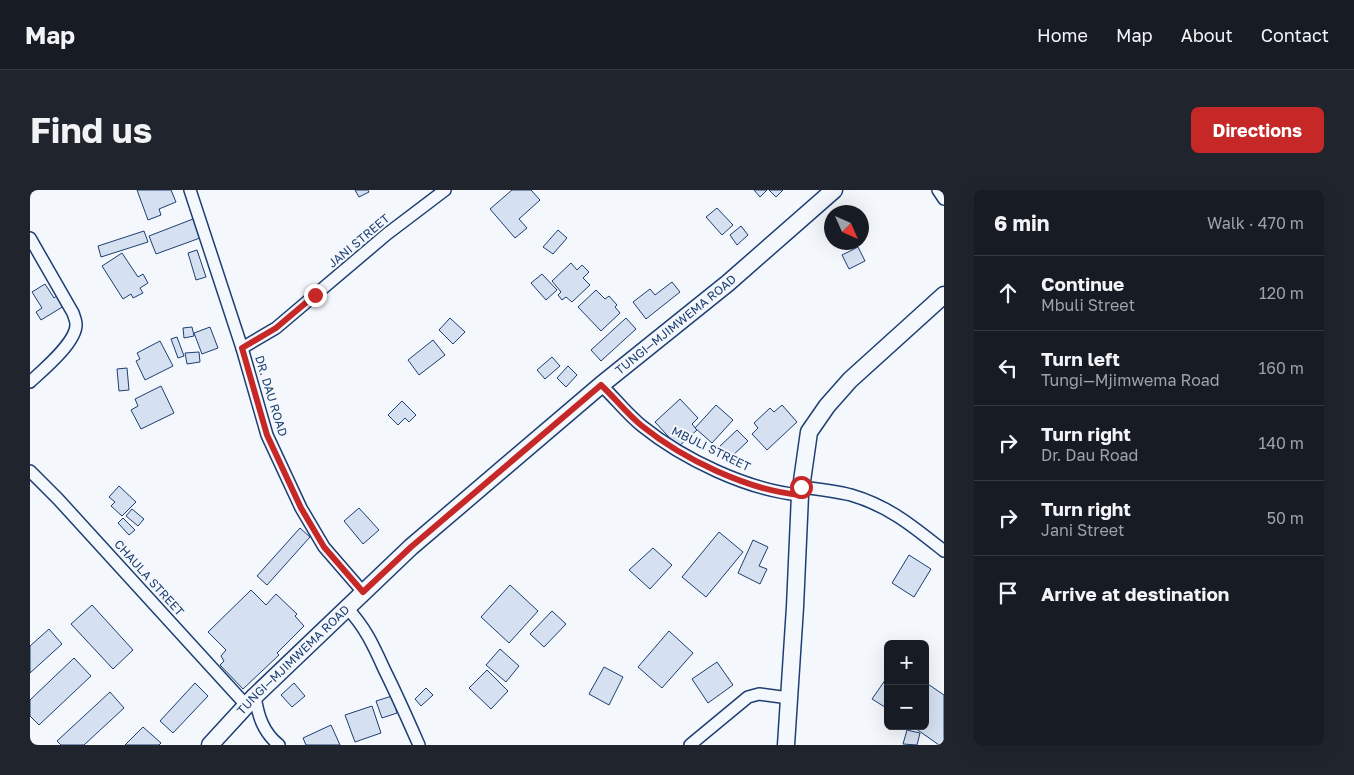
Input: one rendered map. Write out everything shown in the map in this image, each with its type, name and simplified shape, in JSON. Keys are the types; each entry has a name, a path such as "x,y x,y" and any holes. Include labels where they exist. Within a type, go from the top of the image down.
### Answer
{"street":[{"name":"DR. DAU ROAD","path":"190,190 242,348 267,435 301,508 324,547 363,592"},
{"name":"JANI STREET","path":"242,348 276,328 388,234 445,190"},
{"name":"TUNGI—MJIMWEMA ROAD","path":"210,745 251,701 411,547 601,385 728,283 834,190"},
{"path":"938,190 944,199"},
{"path":"30,238 73,313 77,326 72,338 55,358 30,382"},
{"path":"786,745 800,491 809,432 827,406 850,380 944,295"},
{"name":"MBULI STREET","path":"601,385 640,425 668,445 714,469 749,483 783,493 800,491 850,495 875,504 915,526 944,551"},
{"name":"CHAULA STREET","path":"30,471 251,701"},
{"path":"347,608 370,636 419,745"},
{"path":"690,745 748,696 759,694 789,698"},
{"path":"251,701 268,735 278,745"}],"building":[{"path":"137,190 171,190 176,202 159,209 161,215 148,220"},
{"path":"355,190 368,190 369,192 359,197"},
{"path":"512,190 531,190 540,200 519,219 527,228 515,238 490,209"},
{"path":"754,190 767,190 760,197"},
{"path":"769,190 783,190 776,197"},
{"path":"717,208 733,225 722,235 706,217"},
{"path":"193,219 200,238 156,254 149,236"},
{"path":"741,226 748,235 737,245 730,235"},
{"path":"558,230 567,238 553,254 543,247"},
{"path":"144,231 148,242 101,257 98,246"},
{"path":"197,250 206,277 196,280 188,253"},
{"path":"852,250 860,250 865,261 849,269 842,255"},
{"path":"122,253 138,277 143,274 148,283 140,288 143,293 133,298 131,294 123,299 102,266"},
{"path":"571,263 577,270 582,265 589,272 583,278 590,285 572,302 566,297 562,300 558,295 561,292 552,281"},
{"path":"542,274 557,290 546,300 531,283"},
{"path":"672,282 680,292 646,319 633,302 650,289 655,295"},
{"path":"45,284 54,298 58,295 64,306 41,320 36,312 42,308 32,292"},
{"path":"596,290 605,299 609,296 617,305 615,307 620,313 601,331 578,307"},
{"path":"450,318 465,332 453,344 439,330"},
{"path":"626,318 636,329 601,361 591,350"},
{"path":"192,327 194,336 184,338 183,328"},
{"path":"210,327 218,348 202,354 194,333"},
{"path":"177,337 184,356 178,358 171,339"},
{"path":"433,340 445,355 419,375 408,360"},
{"path":"160,341 173,366 145,380 136,361 140,359 137,353"},
{"path":"199,352 200,362 187,364 185,353"},
{"path":"552,357 560,366 545,379 537,370"},
{"path":"568,366 577,375 566,387 557,378"},
{"path":"127,368 129,390 119,391 117,369"},
{"path":"161,386 174,413 141,429 131,410 138,406 135,399"},
{"path":"680,399 698,418 692,424 697,430 678,447 655,422"},
{"path":"402,401 416,415 409,422 405,418 398,425 388,415"},
{"path":"716,405 733,420 712,443 695,428"},
{"path":"782,405 797,422 767,450 752,434 758,428 754,423 770,408 774,412"},
{"path":"737,430 748,441 730,458 719,447"},
{"path":"119,486 136,502 122,516 111,506 115,502 109,497"},
{"path":"359,508 379,530 363,544 344,521"},
{"path":"132,509 144,519 138,526 126,516"},
{"path":"123,518 135,530 129,535 118,523"},
{"path":"300,528 310,537 267,585 257,576"},
{"path":"719,532 743,552 706,597 682,577"},
{"path":"753,540 768,547 759,566 767,569 760,584 738,573"},
{"path":"653,548 672,565 650,589 629,570"},
{"path":"909,555 931,569 914,597 892,583"},
{"path":"510,585 538,611 509,643 481,617"},
{"path":"251,590 266,605 276,594 297,614 295,616 304,626 277,653 279,655 243,689 220,665 224,661 221,656 226,650 208,632"},
{"path":"92,605 133,650 113,669 71,624"},
{"path":"552,611 566,624 544,647 530,634"},
{"path":"49,629 62,644 30,673 30,646"},
{"path":"669,631 693,653 662,688 638,667"},
{"path":"500,649 519,666 506,682 486,665"},
{"path":"74,658 91,676 39,725 30,716 30,700"},
{"path":"717,662 733,685 708,703 692,679"},
{"path":"604,667 623,677 609,705 589,694"},
{"path":"487,670 508,691 491,709 469,688"},
{"path":"884,682 884,706 872,699"},
{"path":"195,683 208,696 173,733 160,721"},
{"path":"294,683 305,696 292,707 281,695"},
{"path":"929,685 944,695 944,745 939,745 918,730 929,730"},
{"path":"426,688 433,695 421,706 415,699"},
{"path":"110,692 124,708 84,745 61,745 57,741"},
{"path":"392,696 397,713 382,718 376,701"},
{"path":"372,706 381,733 355,742 345,715"},
{"path":"331,725 340,745 306,745 303,738"},
{"path":"143,727 161,743 159,745 125,745"},
{"path":"907,730 920,733 917,745 903,744"}],"route":[{"path":"315,295 276,328 242,348 267,435 301,508 324,547 363,592 411,547 601,385 640,425 668,445 714,469 749,483 783,493 800,495 801,487"}]}
